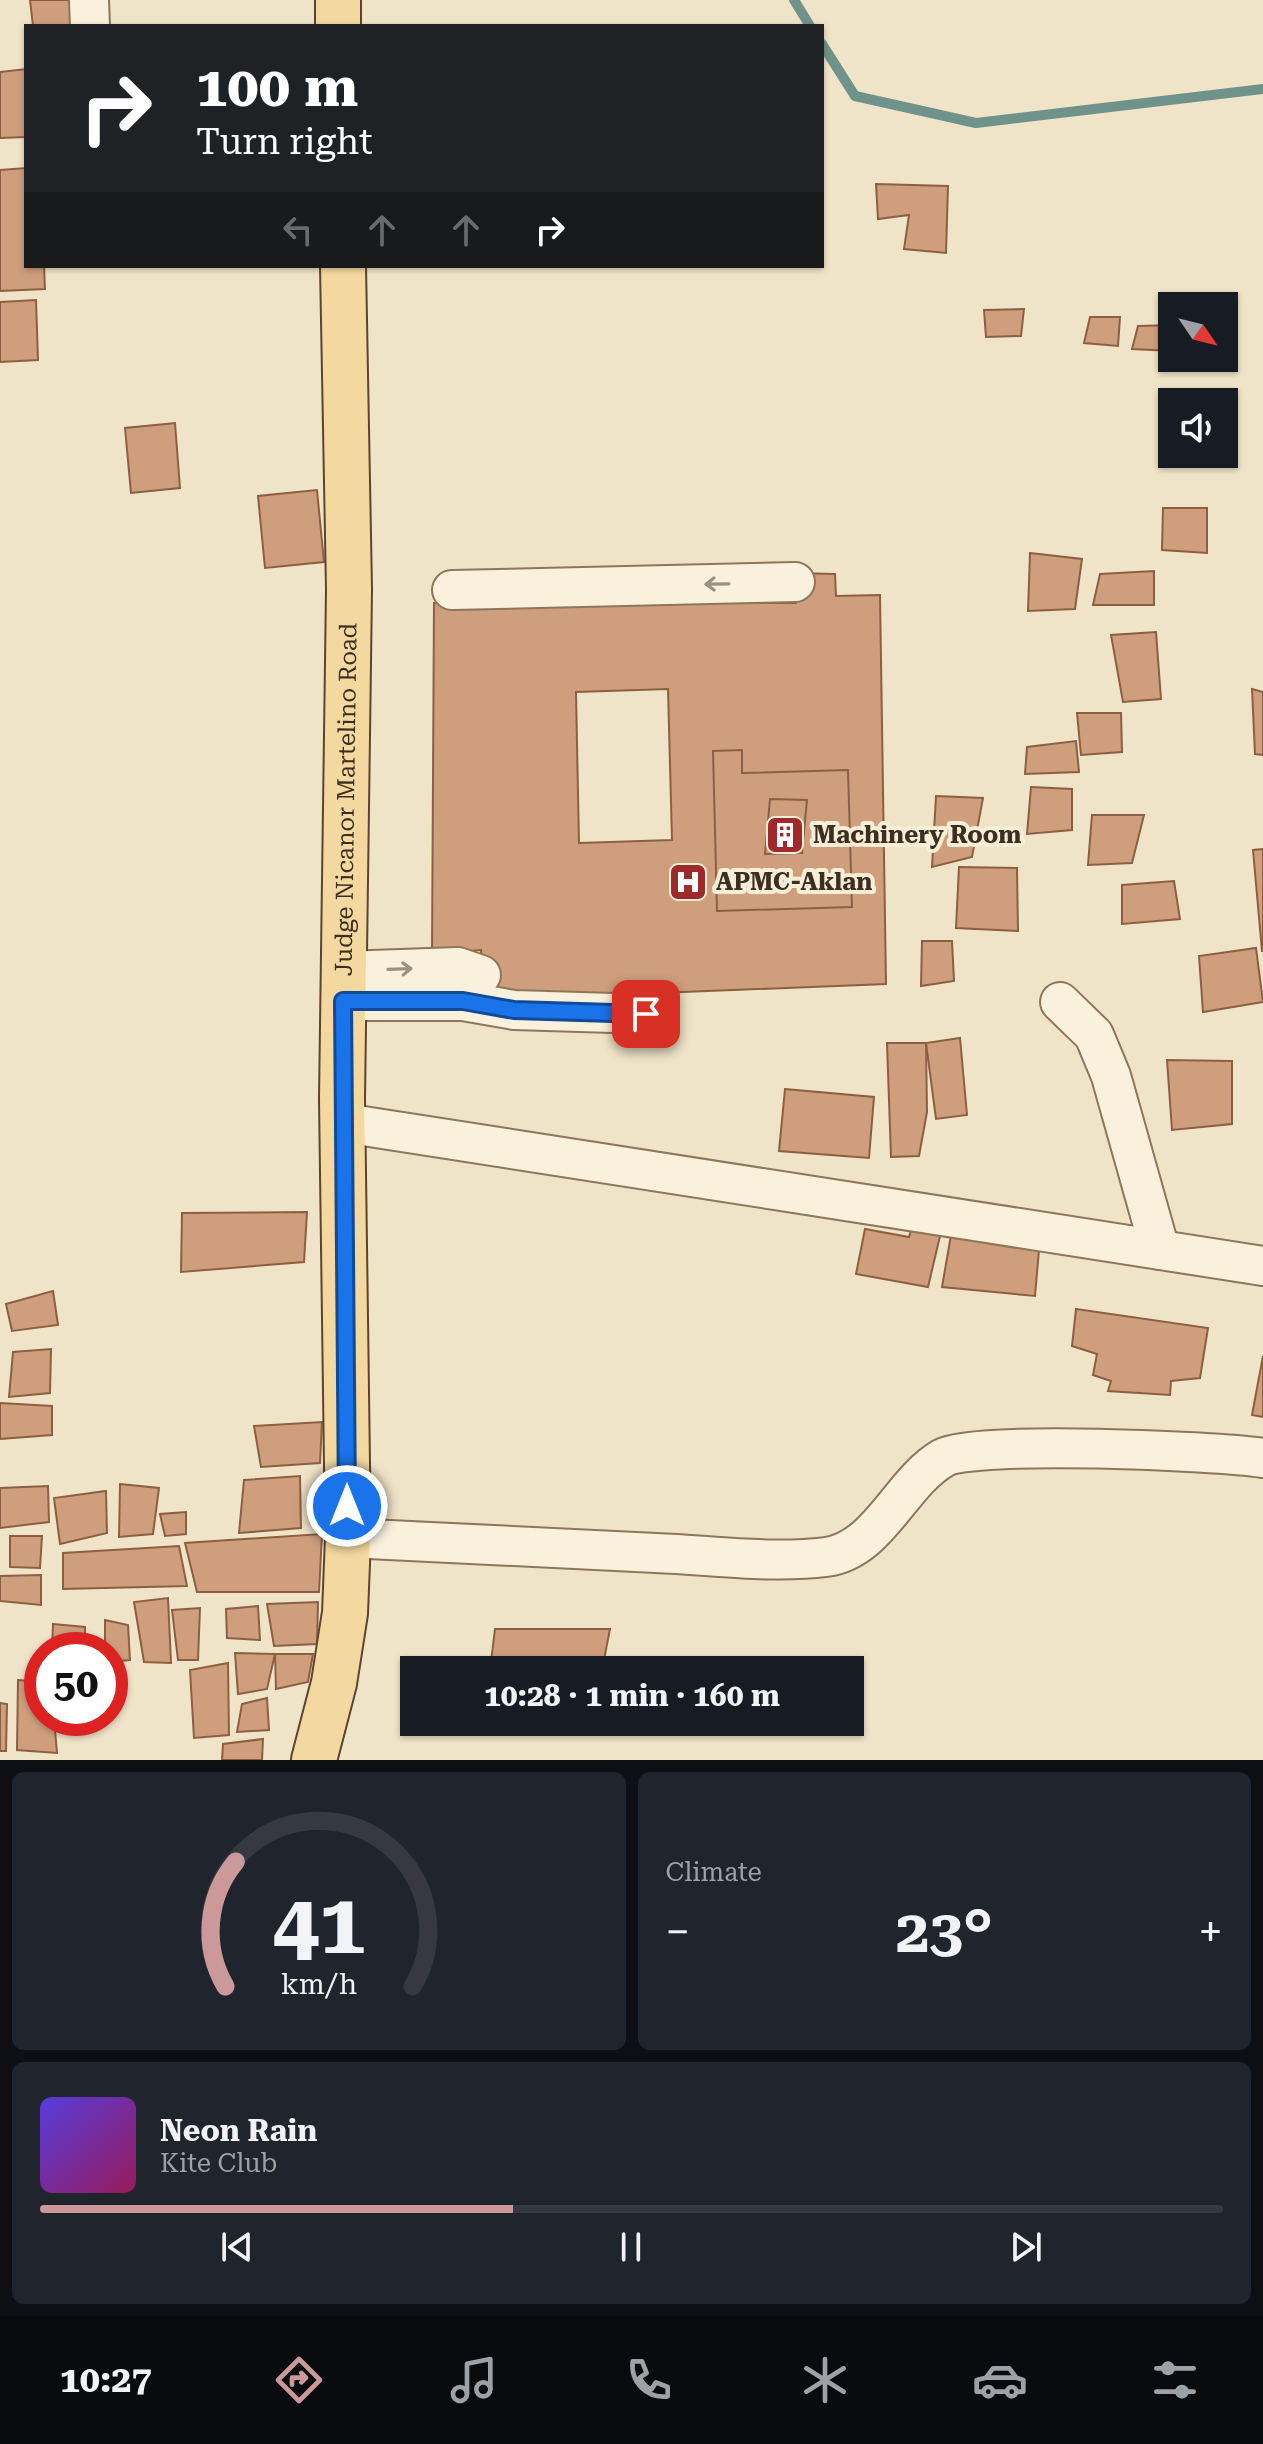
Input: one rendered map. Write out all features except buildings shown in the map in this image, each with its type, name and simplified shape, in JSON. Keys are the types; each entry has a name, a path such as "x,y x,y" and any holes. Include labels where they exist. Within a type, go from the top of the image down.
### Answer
{"main road":[{"path":"338,0 338,24"},
{"name":"Judge Nicanor Martelino Road","path":"314,1760 334,1683 345,1613 348,1538 343,986 349,589 343,268"}],"street":[{"path":"89,0 90,24"},
{"path":"452,590 795,582"},
{"path":"343,986 458,967 481,975"},
{"path":"343,986 514,1010 646,1014"},
{"path":"1060,1002 1094,1035 1111,1076 1160,1250"},
{"path":"344,1123 1263,1266"},
{"path":"348,1538 741,1557 826,1557 850,1550 871,1531 919,1476 946,1456 976,1449 1097,1450 1263,1458"}],"waterway":[{"path":"794,0 809,24"},
{"path":"824,47 855,96 976,123 1263,89"}],"place":[{"name":"Machinery Room","path":"785,835"},
{"name":"APMC-Aklan","path":"688,882"}],"route":[{"path":"347,1506 343,1001 463,1001 514,1010 646,1014"}]}
